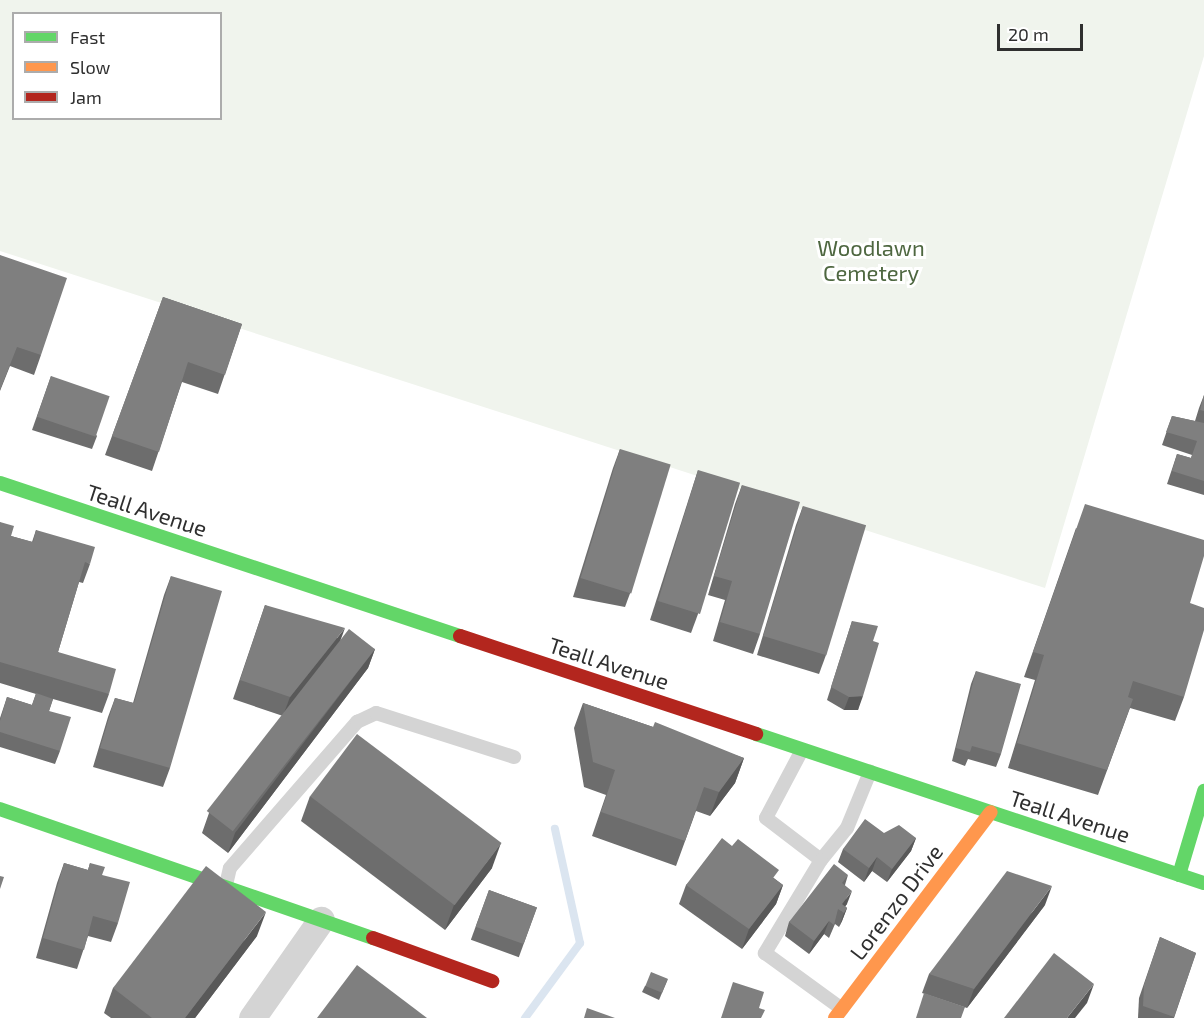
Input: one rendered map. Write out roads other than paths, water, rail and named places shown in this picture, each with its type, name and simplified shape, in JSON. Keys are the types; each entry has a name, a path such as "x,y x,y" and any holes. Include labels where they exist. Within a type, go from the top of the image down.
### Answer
{"street":[{"name":"Teall Avenue","path":"0,483 1204,883"},
{"path":"1179,875 1204,791"},
{"path":"0,809 133,851 492,981"},
{"name":"Lorenzo Drive","path":"838,1014 991,812"},
{"path":"252,1018 321,920"}],"lane":[{"path":"226,885 230,868 357,722 376,713 514,757"},
{"path":"803,750 765,818 821,860"},
{"path":"838,1014 765,953 821,860 847,828 870,772"}],"waterway":[{"path":"525,1018 580,943 555,829"}],"park label":[{"name":"Woodlawn Cemetery","path":"871,260"}]}
